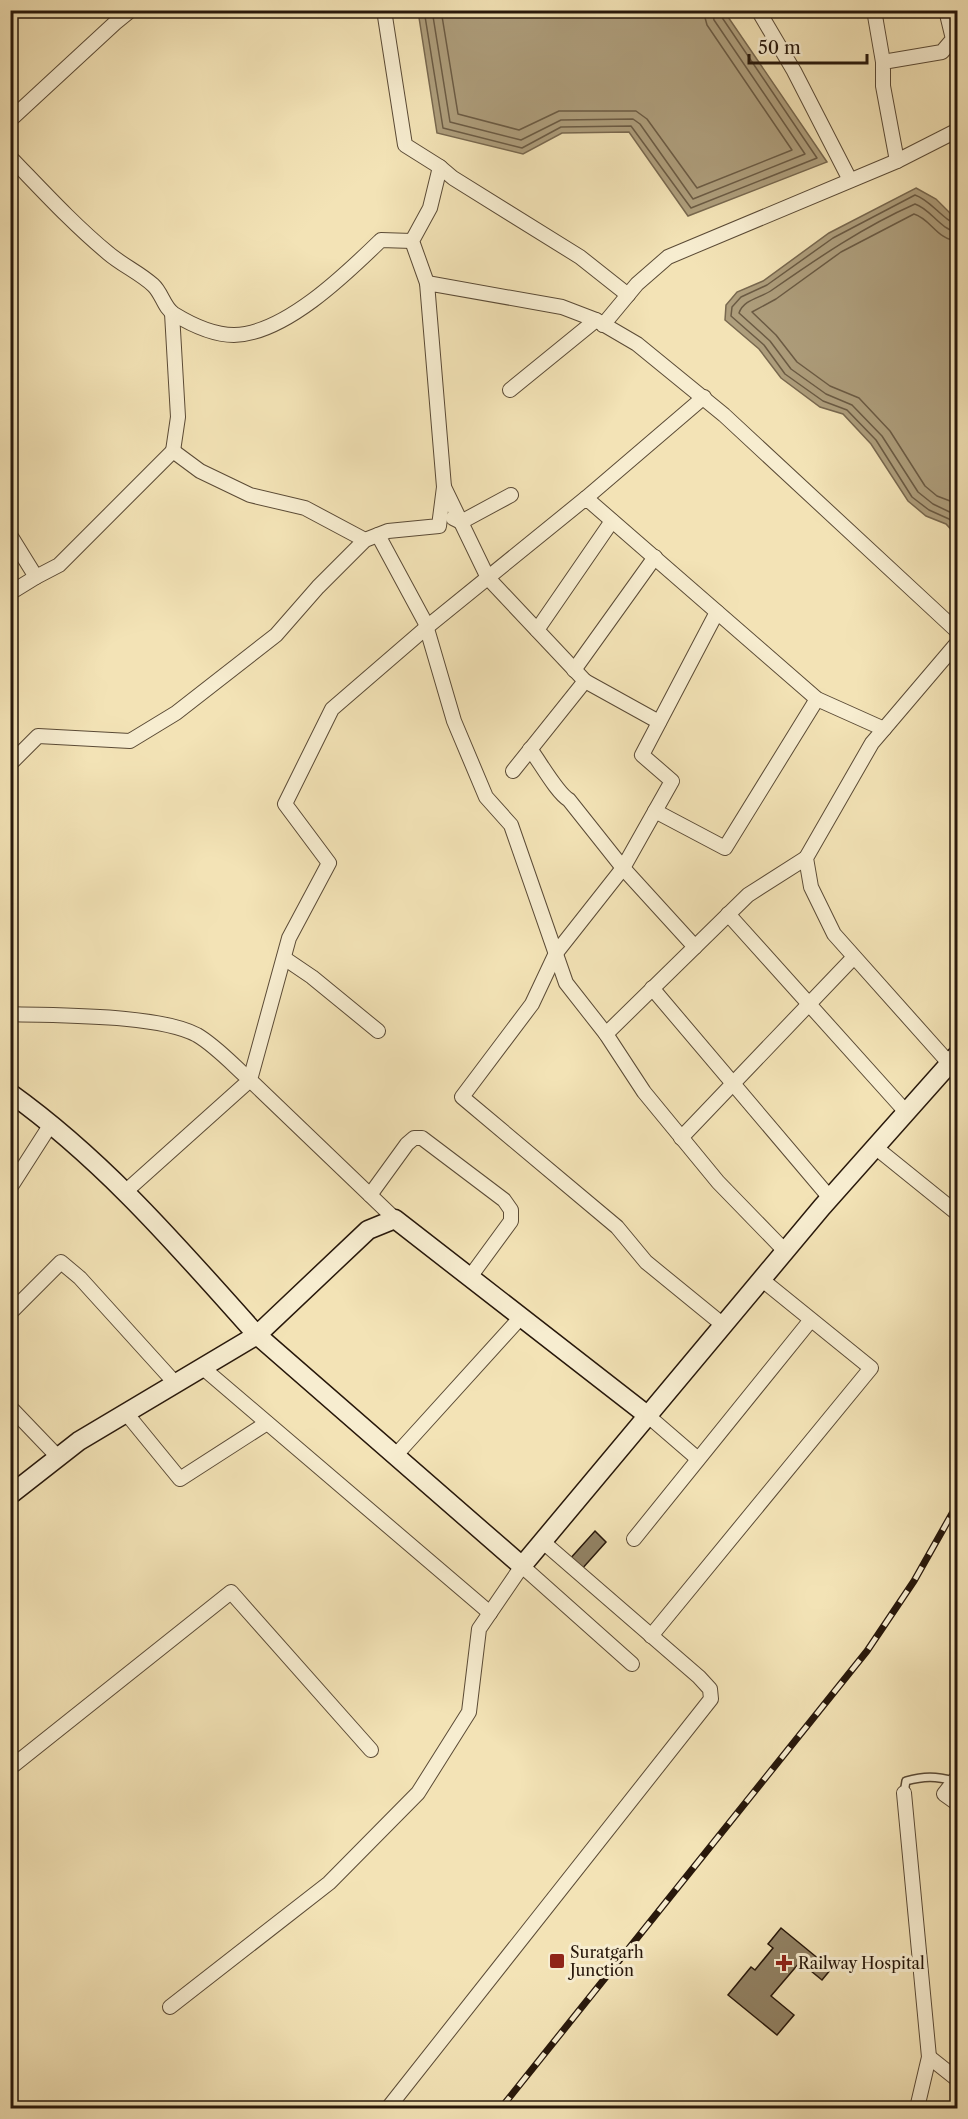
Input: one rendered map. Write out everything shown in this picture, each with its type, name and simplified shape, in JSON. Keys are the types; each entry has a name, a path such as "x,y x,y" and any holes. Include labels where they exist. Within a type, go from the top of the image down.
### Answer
{"street":[{"path":"10,120 131,10"},
{"path":"384,10 405,145 453,178 580,257 628,295"},
{"path":"758,10 794,71 850,180"},
{"path":"874,10 883,62 883,86 897,161"},
{"path":"883,62 942,52 953,39 946,10"},
{"path":"510,390 600,323 668,257 897,161 957,130"},
{"path":"10,157 69,218 110,254 154,286 172,313 201,329 235,335 270,325 305,307 342,278 381,240 412,241"},
{"path":"172,451 200,471 250,495 305,508 371,537 438,526 444,487 427,283 412,241 430,208 440,167"},
{"path":"427,283 561,307 600,323 637,344 704,397 957,632"},
{"path":"10,593 59,565 172,451 178,417 172,313"},
{"path":"125,1192 250,1080 289,938 329,863 285,804 332,709 704,397"},
{"path":"444,487 488,578 585,681 659,722"},
{"path":"461,522 511,495"},
{"path":"586,498 818,699 884,729"},
{"path":"441,512 461,522"},
{"path":"537,630 612,521"},
{"path":"10,535 36,577"},
{"path":"371,537 427,627 454,721 486,797 511,825 566,982 606,1034 644,1092 681,1138 718,1182 785,1251"},
{"path":"11,762 38,736 130,741 176,713 276,635 318,587 371,537"},
{"path":"574,670 655,557"},
{"path":"717,612 642,755 672,781 623,868 556,953 532,1004 462,1097 617,1227 646,1262 722,1324"},
{"path":"606,1034 748,895 806,858 872,743 957,642"},
{"path":"513,771 585,681"},
{"path":"655,811 726,848 818,699"},
{"path":"530,749 553,780 559,795 569,800 623,868 694,947"},
{"path":"170,2007 328,1883 418,1793 469,1712 479,1629 522,1566 722,1324 953,1059 834,934 810,887 806,858"},
{"path":"728,914 906,1112"},
{"path":"681,1138 854,957"},
{"path":"284,958 312,977 378,1031"},
{"path":"652,988 830,1198"},
{"path":"10,1014 110,1018 167,1026 197,1035 250,1080 395,1219 647,1414 699,1459"},
{"path":"10,1093 78,1146 162,1228 257,1335 632,1664"},
{"path":"10,1188 51,1124"},
{"path":"370,1195 407,1144 414,1138 422,1138 504,1200 511,1210 511,1221 470,1277"},
{"path":"875,1147 957,1214"},
{"path":"10,1495 79,1441 257,1335 369,1230 395,1219"},
{"path":"10,1313 61,1262 80,1278 176,1384"},
{"path":"651,1636 871,1368 761,1280"},
{"path":"395,1456 521,1317"},
{"path":"634,1539 810,1321"},
{"path":"203,1368 490,1613"},
{"path":"10,1407 58,1457"},
{"path":"126,1413 180,1479 267,1423"},
{"path":"388,2109 711,1699 710,1689 705,1683 542,1541"},
{"path":"10,1768 231,1592 371,1750"},
{"path":"956,1778 944,1794 957,1803"},
{"path":"904,1793 929,2057 917,2109"},
{"path":"929,2057 957,2080"}],"lane":[{"path":"904,1793 906,1781 934,1776 956,1778"}],"water":[{"path":"418,11 724,11 827,162 688,216 629,132 562,133 523,154 437,133"},
{"path":"916,188 936,199 957,220 957,536 946,524 926,516 908,501 871,444 843,414 820,407 781,378 759,349 725,320 726,305 737,292 763,281 829,233"}],"building":[{"path":"595,1531 606,1542 581,1570 569,1560"},
{"path":"781,1928 831,1969 822,1980 800,1962 771,1996 794,2015 777,2035 728,1995 751,1967 755,1970 773,1948 768,1944"}],"railway":[{"path":"501,2108 867,1651 914,1581 958,1503"}],"place":[{"name":"Suratgarh Junction","path":"557,1961"},
{"name":"Railway Hospital","path":"784,1963"}]}
